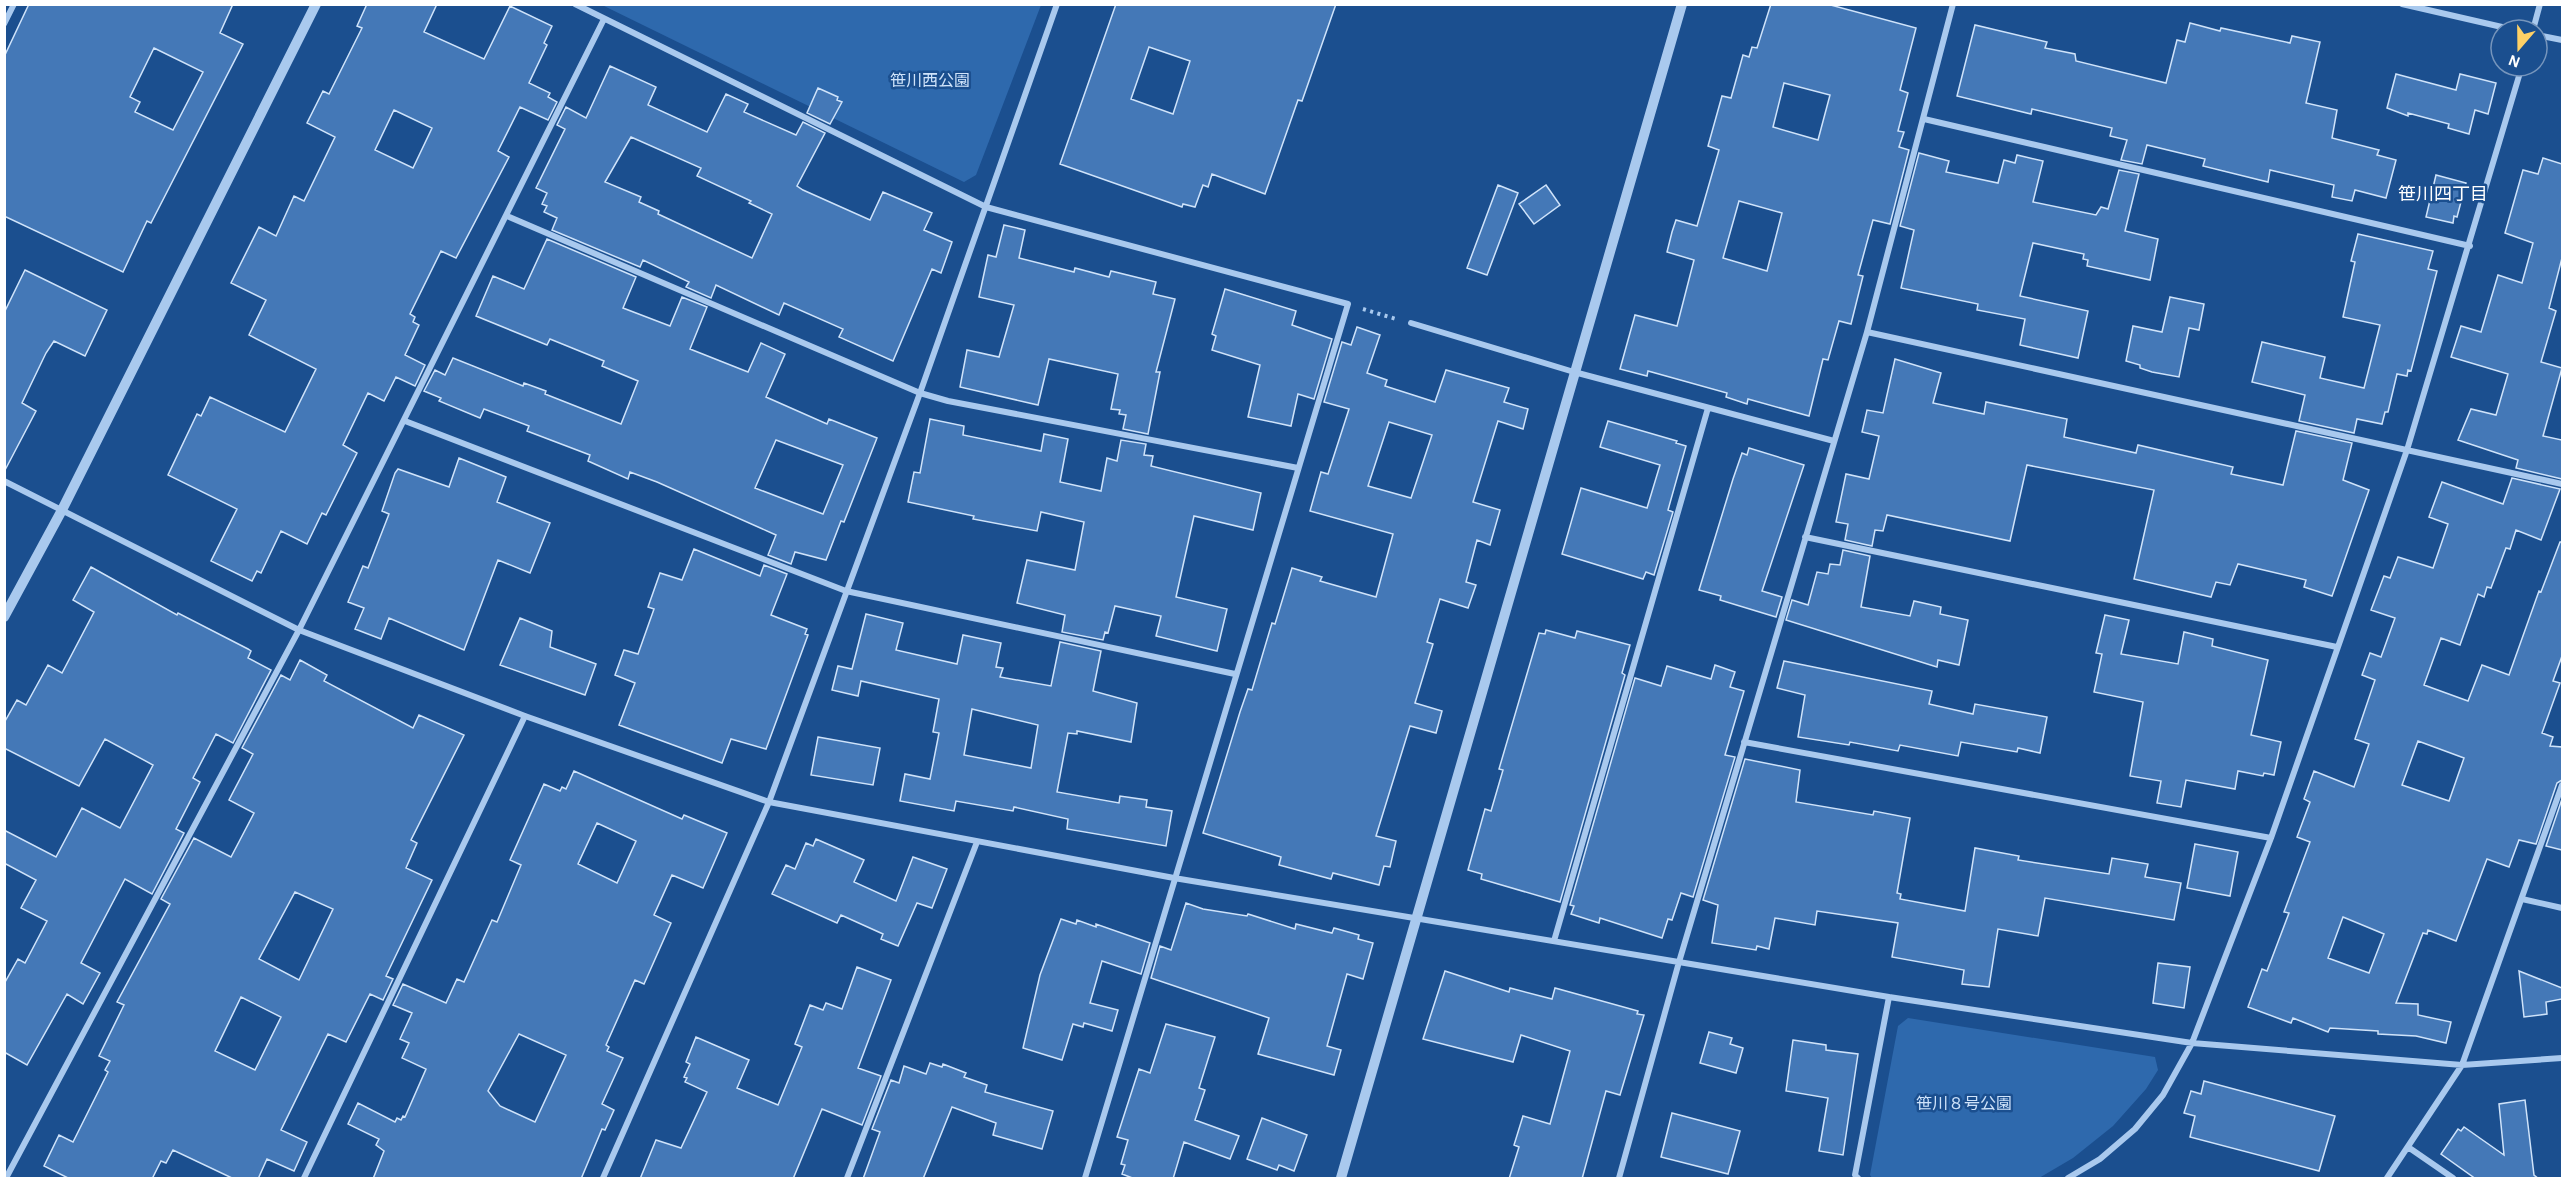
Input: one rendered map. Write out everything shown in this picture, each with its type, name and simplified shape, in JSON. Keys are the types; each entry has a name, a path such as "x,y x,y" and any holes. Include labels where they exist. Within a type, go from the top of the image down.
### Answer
{"street":[{"path":"4,24 14,4"},
{"path":"4,617 62,510 316,4"},
{"path":"575,4 986,207 1348,304 1085,1179"},
{"path":"603,1179 769,802 920,393 1057,4"},
{"path":"1341,1179 1682,4"},
{"path":"1619,1179 1679,962 1867,332 1953,4"},
{"path":"2402,4 2489,24"},
{"path":"6,1179 299,630 604,18"},
{"path":"2068,1179 2100,1159 2135,1129 2163,1095 2192,1043 2271,838 2407,450 2519,78"},
{"path":"1924,119 2470,246"},
{"path":"507,216 920,393 948,401 1298,468"},
{"path":"1411,324 1574,372 1834,441"},
{"path":"1867,332 2562,484"},
{"path":"1554,941 1708,408"},
{"path":"405,420 846,591 1235,674"},
{"path":"4,481 299,630 525,716 769,802 1174,878 1889,997 2192,1043 2462,1065 2562,1058"},
{"path":"1806,537 2337,647"},
{"path":"304,1179 525,716"},
{"path":"1744,742 2271,838"},
{"path":"2387,1179 2462,1065 2562,785"},
{"path":"847,1179 976,842"},
{"path":"2522,899 2562,908"},
{"path":"1858,1179 1855,1175 1889,997"},
{"path":"2408,1147 2453,1179"}],"path":[{"path":"1348,304 1411,324"}],"green space":[{"name":"笹川西公園","path":"602,5 1041,5 976,175 964,182"},
{"name":"笹川８号公園","path":"1908,1018 2155,1057 2158,1070 2146,1089 2113,1126 2073,1158 2039,1178 1872,1178 1870,1175 1898,1026"}],"building":[{"path":"29,4 233,4 220,33 243,44 151,223 147,221 123,272 4,216 4,57","holes":["154,48 203,72 173,130 135,112 140,102 130,97"]},
{"path":"367,4 437,4 424,32 484,59 510,6 552,26 544,43 547,45 529,83 550,93 548,97 557,102 548,120 520,107 498,151 509,157 456,258 441,251 410,314 415,317 413,322 419,325 405,355 425,365 415,386 396,377 384,401 368,393 343,445 357,453 326,515 322,513 307,544 281,531 261,573 257,571 252,581 211,561 237,509 168,475 197,414 201,416 210,397 285,432 316,369 249,335 266,300 231,283 259,227 276,236 294,196 304,201 335,137 307,123 323,91 329,94 362,28 357,26","holes":["394,110 432,128 413,168 375,150"]},
{"path":"1116,4 1336,4 1302,101 1298,100 1265,194 1212,174 1208,187 1203,185 1195,207 1183,204 1182,207 1060,164","holes":["1149,47 1190,61 1173,114 1131,99"]},
{"path":"1771,4 1827,4 1916,28 1900,90 1908,93 1898,131 1904,132 1899,147 1909,150 1890,224 1873,220 1858,275 1863,276 1851,324 1839,321 1828,360 1823,359 1809,416 1748,399 1747,404 1726,397 1727,393 1648,371 1647,376 1620,369 1635,315 1677,326 1694,260 1667,252 1672,232 1676,220 1697,226 1719,150 1708,146 1722,96 1731,98 1743,55 1749,57 1752,47 1757,48","holes":["1784,83 1830,95 1818,140 1773,127","1739,201 1782,213 1767,271 1723,258"]},
{"path":"2190,23 2220,31 2221,28 2290,43 2292,36 2320,42 2306,103 2337,110 2332,138 2379,150 2377,155 2396,160 2386,198 2355,190 2352,201 2332,197 2334,185 2270,170 2268,182 2203,166 2205,159 2147,145 2142,164 2121,160 2127,140 2110,136 2112,128 2032,109 2031,114 1957,96 1975,25 2047,42 2045,48 2075,54 2076,61 2166,83 2177,40 2185,42"},
{"path":"610,66 656,87 648,105 707,132 726,94 748,104 744,112 796,135 803,122 825,133 797,186 803,190 870,220 883,192 932,213 924,230 952,242 941,273 932,269 893,361 839,337 843,329 784,303 779,315 716,285 711,298 686,287 689,282 643,260 640,267 552,230 557,218 544,212 547,206 542,204 547,193 536,188 565,129 557,125 566,107 586,118","holes":["631,137 701,168 697,176 751,201 749,203 772,214 752,258 658,214 659,211 639,202 641,197 605,182"]},
{"path":"2396,74 2456,90 2460,74 2496,83 2488,114 2475,110 2469,134 2448,128 2449,124 2408,113 2408,116 2387,108"},
{"path":"818,88 838,97 837,100 842,102 830,124 807,113"},
{"path":"1919,153 1949,161 1946,172 1998,183 2004,160 2015,163 2017,155 2043,161 2033,202 2096,215 2101,207 2108,209 2119,170 2139,174 2125,231 2158,239 2150,280 2087,266 2088,260 2083,259 2084,254 2033,243 2020,296 2088,311 2078,358 2020,345 2025,319 1977,310 1978,304 1901,288 1914,230 1900,226"},
{"path":"2543,158 2562,164 2562,258 2549,308 2556,311 2541,362 2562,368 2543,436 2562,440 2562,479 2516,468 2518,460 2458,440 2471,409 2496,415 2508,374 2451,357 2461,326 2481,332 2498,275 2522,283 2533,243 2505,233 2523,170 2538,174"},
{"path":"2436,175 2466,183 2457,217 2454,216 2453,223 2426,217"},
{"path":"1498,185 1518,193 1487,275 1467,268"},
{"path":"1546,185 1560,205 1534,224 1519,204"},
{"path":"1004,225 1025,230 1019,258 1074,272 1075,268 1109,277 1111,271 1156,282 1153,294 1175,299 1156,372 1160,372 1148,434 1123,429 1126,415 1119,414 1120,410 1111,409 1118,374 1049,359 1038,405 960,387 967,350 999,357 1014,305 979,297 988,255 996,257"},
{"path":"2358,234 2433,251 2428,269 2437,271 2411,371 2408,370 2407,376 2397,374 2388,412 2385,412 2382,424 2357,419 2354,433 2299,421 2305,395 2252,382 2262,342 2325,357 2320,378 2364,388 2380,325 2343,317 2355,262 2351,261"},
{"path":"547,239 636,277 623,308 670,326 682,297 707,307 690,349 748,372 761,343 785,354 766,397 827,424 829,419 877,438 844,522 841,521 826,560 795,552 791,564 768,555 776,535 657,482 630,472 628,479 588,461 590,455 527,431 529,426 484,409 480,418 439,401 441,398 424,391 435,370 445,375 453,358 523,386 524,383 546,391 545,394 621,424 638,381 602,366 604,361 550,339 547,345 476,316 493,276 524,289","holes":["776,440 843,465 823,514 755,488"]},
{"path":"25,270 107,310 85,356 54,341 46,353 22,403 36,411 4,472 4,313"},
{"path":"1225,289 1296,311 1292,325 1332,339 1314,399 1298,394 1291,426 1248,417 1260,365 1212,350 1216,336 1212,334"},
{"path":"2170,297 2204,304 2199,330 2189,328 2179,377 2152,372 2126,361 2133,326 2162,332"},
{"path":"1357,327 1380,335 1367,373 1387,380 1385,386 1435,402 1446,370 1509,388 1504,402 1528,409 1523,429 1498,421 1473,502 1500,510 1490,545 1477,540 1466,582 1476,585 1468,608 1440,599 1427,642 1433,644 1415,703 1442,711 1436,733 1410,726 1376,836 1396,841 1390,867 1384,866 1379,885 1333,873 1331,879 1279,865 1281,857 1203,833 1240,712 1248,689 1252,690 1272,623 1275,624 1292,568 1322,577 1320,581 1376,597 1393,534 1310,511 1321,472 1328,474 1349,409 1324,402 1342,342 1351,345","holes":["1389,422 1432,435 1411,498 1368,486"]},
{"path":"1895,359 1941,373 1933,403 1984,414 1986,402 2067,419 2064,437 2136,453 2138,445 2233,467 2231,474 2283,485 2296,431 2352,443 2343,480 2369,490 2332,596 2304,587 2306,580 2238,564 2230,585 2216,582 2211,597 2134,579 2154,490 2027,465 2010,541 1887,515 1883,531 1875,530 1872,546 1845,540 1848,524 1836,522 1846,474 1869,479 1879,436 1862,432 1867,410 1883,413"},
{"path":"930,419 964,426 963,435 1041,451 1044,434 1068,439 1060,482 1101,491 1107,458 1117,461 1121,440 1146,444 1144,455 1153,456 1151,466 1261,493 1253,530 1194,516 1176,597 1227,609 1217,651 1156,636 1161,616 1115,606 1108,633 1105,632 1103,640 1062,632 1065,615 1017,603 1027,560 1075,570 1084,522 1041,512 1037,531 973,519 974,516 908,502 914,472 920,473"},
{"path":"1608,421 1677,441 1676,443 1686,446 1668,510 1673,512 1654,575 1646,572 1643,579 1562,554 1581,488 1647,508 1660,465 1600,447"},
{"path":"1749,448 1804,465 1762,591 1782,597 1776,617 1720,600 1721,596 1699,590 1742,453 1747,455"},
{"path":"459,458 506,477 497,502 550,523 530,573 498,560 464,650 389,618 381,639 355,629 364,608 348,602 363,566 368,568 389,514 382,511 395,473 398,469 449,487"},
{"path":"2512,478 2560,489 2541,540 2516,530 2510,549 2506,548 2491,588 2487,587 2484,597 2478,594 2460,645 2441,638 2424,685 2468,701 2482,665 2509,675 2539,591 2541,592 2560,542 2562,542 2562,656 2553,681 2560,683 2542,733 2553,737 2550,746 2562,747 2562,780 2557,783 2536,844 2519,840 2509,867 2487,859 2456,941 2428,930 2427,934 2423,933 2396,1003 2418,1004 2418,1015 2451,1022 2446,1043 2416,1036 2378,1034 2378,1031 2330,1028 2328,1032 2293,1018 2291,1023 2248,1007 2262,969 2267,971 2289,913 2284,912 2310,842 2297,837 2310,802 2304,799 2314,771 2354,787 2369,744 2355,739 2375,680 2362,675 2370,653 2381,657 2395,618 2371,610 2384,576 2390,578 2398,557 2433,568 2448,524 2429,517 2442,482 2503,504","holes":["2418,741 2464,758 2449,801 2402,785","2343,917 2384,934 2369,973 2328,958"]},
{"path":"694,549 760,576 764,565 787,574 771,615 807,629 805,634 808,635 766,749 731,739 722,763 619,725 635,683 615,675 624,650 638,654 654,609 648,607 660,573 682,580"},
{"path":"1843,550 1870,556 1861,607 1910,616 1914,601 1941,607 1940,614 1968,620 1959,665 1938,660 1937,667 1786,620 1792,600 1808,605 1817,572 1828,574 1830,564 1840,565"},
{"path":"91,567 177,615 178,613 248,649 251,651 248,658 271,670 233,743 216,734 193,778 200,782 176,829 184,833 152,894 125,879 81,963 100,973 83,1004 67,994 27,1065 4,1052 4,984 18,959 25,963 47,921 21,908 36,880 4,863 4,830 56,857 82,808 120,828 153,765 105,739 79,786 4,748 4,723 17,700 26,705 48,665 62,673 94,612 73,600"},
{"path":"866,614 903,623 896,650 957,664 963,635 1001,643 996,667 1003,668 1000,677 1051,686 1060,642 1101,651 1093,691 1137,703 1131,742 1077,731 1077,734 1068,733 1057,792 1119,803 1120,796 1147,800 1146,807 1172,811 1166,846 1067,829 1068,819 1014,807 1013,811 956,801 954,811 900,801 905,774 930,779 939,733 933,732 939,699 861,681 858,696 832,690 838,666 852,669","holes":["972,709 1038,725 1031,768 964,755"]},
{"path":"2105,615 2129,620 2121,654 2178,664 2184,632 2213,639 2212,646 2268,660 2251,735 2281,742 2274,775 2264,773 2263,776 2238,771 2235,789 2186,780 2181,807 2157,803 2161,781 2130,776 2143,702 2094,692 2102,654 2096,653"},
{"path":"520,618 552,631 550,647 596,664 585,695 500,665"},
{"path":"1546,630 1575,638 1577,631 1630,645 1622,673 1625,675 1560,902 1481,879 1482,874 1468,870 1485,809 1491,811 1503,770 1499,769 1539,633 1545,634"},
{"path":"300,660 327,675 324,681 413,728 419,715 464,735 411,840 417,843 406,868 432,880 386,976 393,979 383,1000 370,994 346,1042 328,1034 281,1130 307,1142 294,1171 267,1159 258,1179 234,1179 173,1150 166,1163 161,1161 152,1179 70,1179 44,1166 59,1135 73,1142 108,1072 105,1070 110,1061 99,1056 124,1005 117,1002 170,904 161,899 194,838 231,857 254,813 229,800 253,754 242,748 281,675 290,680","holes":["295,892 333,909 299,980 259,959","241,997 281,1017 255,1070 215,1051"]},
{"path":"1784,661 1932,691 1929,704 1973,714 1975,704 2047,717 2040,753 2018,748 2017,752 1961,742 1958,756 1900,745 1898,751 1850,742 1849,745 1798,737 1805,695 1777,688"},
{"path":"1715,665 1735,672 1730,687 1744,691 1725,755 1735,757 1693,897 1681,893 1672,920 1668,919 1662,938 1600,918 1599,923 1571,914 1574,906 1570,905 1635,678 1661,686 1667,666 1711,679"},
{"path":"818,737 880,748 873,785 811,775"},
{"path":"1745,759 1800,770 1796,802 1873,815 1874,811 1910,818 1897,893 1901,894 1900,899 1965,911 1975,848 2019,856 2018,860 2109,874 2112,858 2148,864 2145,877 2181,883 2174,920 2045,898 2038,936 1998,929 1989,987 1962,984 1964,970 1892,957 1898,923 1817,911 1815,925 1775,918 1769,949 1757,946 1756,950 1712,943 1718,905 1703,900"},
{"path":"574,771 682,819 684,815 727,833 703,888 672,875 654,915 671,923 644,984 635,980 606,1045 609,1047 607,1051 623,1058 602,1104 614,1110 605,1130 602,1129 581,1179 373,1179 384,1151 376,1145 379,1139 348,1124 358,1103 395,1122 397,1118 401,1120 403,1116 405,1117 426,1069 402,1058 409,1043 400,1039 412,1013 393,1005 403,984 446,1003 457,979 464,982 492,920 497,922 521,865 510,860 544,784 560,791 562,787 566,789","holes":["597,823 636,841 617,883 578,864","519,1034 566,1055 535,1122 500,1106 488,1091"]},
{"path":"2562,799 2562,850 2546,846"},
{"path":"816,839 864,860 854,882 896,901 913,857 947,869 932,908 917,903 898,946 881,939 883,934 841,915 837,923 772,894 786,865 795,869 806,843 813,846"},
{"path":"2195,844 2238,852 2230,896 2187,888"},
{"path":"1186,903 1203,909 1247,916 1248,914 1295,929 1296,924 1332,933 1334,928 1359,935 1358,939 1373,943 1363,979 1347,974 1327,1046 1341,1050 1334,1075 1258,1054 1269,1018 1151,978 1160,946 1171,950"},
{"path":"1061,919 1076,924 1077,920 1096,927 1096,924 1150,943 1141,974 1102,961 1090,1003 1118,1010 1112,1031 1084,1023 1083,1027 1073,1024 1062,1060 1023,1048 1040,975"},
{"path":"2158,963 2190,967 2184,1008 2153,1003"},
{"path":"857,967 891,980 858,1068 881,1076 862,1125 822,1109 793,1179 640,1179 656,1140 681,1148 707,1092 685,1082 687,1078 684,1077 690,1064 686,1062 696,1037 749,1060 737,1088 778,1105 802,1047 795,1044 810,1005 823,1010 826,1003 842,1009"},
{"path":"1445,971 1509,992 1510,988 1552,999 1555,988 1638,1011 1637,1014 1644,1015 1620,1095 1606,1091 1582,1179 1509,1179 1519,1147 1514,1145 1523,1116 1550,1124 1570,1051 1521,1035 1513,1062 1423,1039"},
{"path":"2519,971 2562,988 2562,999 2546,1002 2547,1014 2524,1017"},
{"path":"1166,1024 1215,1037 1199,1088 1205,1090 1195,1120 1239,1136 1230,1159 1184,1142 1173,1179 1135,1179 1122,1174 1125,1165 1121,1164 1128,1140 1117,1137 1139,1069 1150,1073"},
{"path":"1709,1032 1732,1038 1730,1044 1743,1048 1736,1073 1700,1063"},
{"path":"1793,1040 1826,1045 1826,1050 1858,1054 1843,1155 1819,1151 1828,1098 1786,1091"},
{"path":"930,1063 942,1067 943,1064 966,1073 964,1077 987,1085 985,1092 1053,1111 1042,1149 993,1135 996,1123 952,1107 923,1179 863,1179 880,1132 872,1129 891,1080 899,1083 904,1066 926,1074"},
{"path":"2204,1081 2335,1116 2319,1171 2190,1137 2195,1116 2184,1113 2191,1091 2201,1094"},
{"path":"2525,1100 2534,1175 2539,1179 2476,1179 2441,1154 2458,1129 2461,1131 2464,1127 2504,1155 2499,1104"},
{"path":"1672,1113 1740,1131 1728,1174 1661,1157"},
{"path":"1262,1118 1307,1135 1294,1171 1279,1165 1277,1170 1247,1159"}],"district":[{"name":"笹川四丁目","path":"2443,194"}]}
